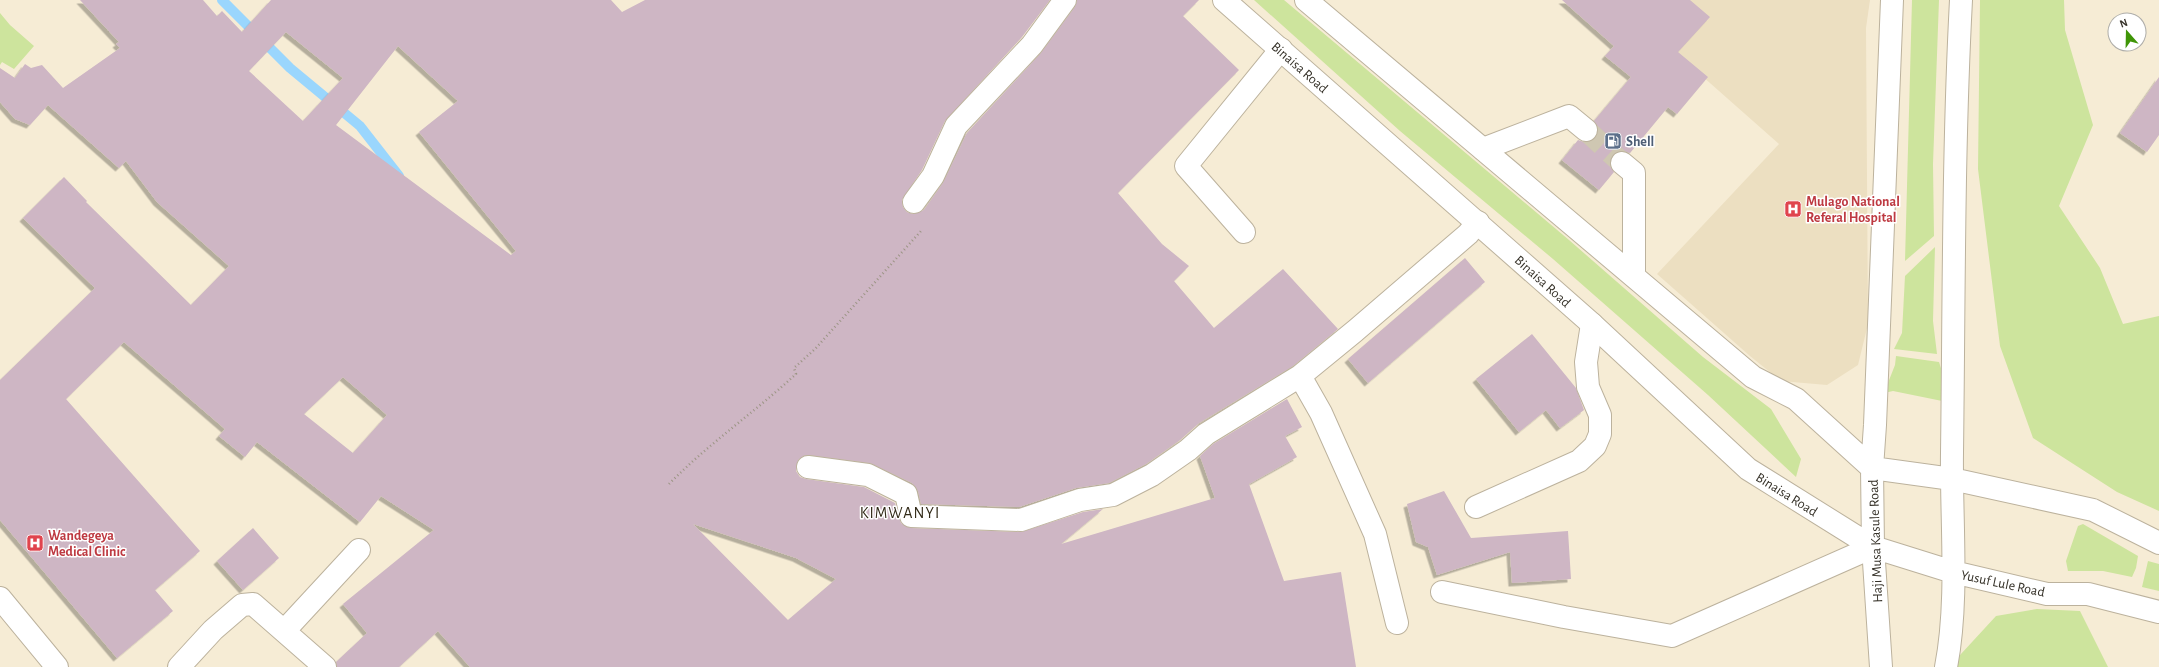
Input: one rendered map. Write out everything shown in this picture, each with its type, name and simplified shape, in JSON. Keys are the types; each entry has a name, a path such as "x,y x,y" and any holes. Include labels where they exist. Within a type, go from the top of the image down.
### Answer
{"main road":[{"path":"914,202 934,176 956,126 1032,45 1065,0"},
{"name":"Binaisa Road","path":"1224,0 1478,222 1592,324 1748,469 1873,547"},
{"path":"1306,0 1753,377 1796,399 1872,468"},
{"path":"1872,468 1892,0"},
{"path":"1946,667 1953,572 1952,479 1956,92 1961,0"},
{"path":"1244,232 1186,166 1281,49"},
{"path":"1483,149 1569,116 1586,130"},
{"path":"1622,162 1634,173 1634,276"},
{"path":"808,467 868,475 906,494 911,516 1021,520 1080,500 1113,495 1152,475 1188,450 1206,434 1300,376 1468,234 1478,222"},
{"path":"1476,507 1580,461 1595,446 1600,434 1600,415 1588,386 1586,362 1592,324"},
{"path":"1300,376 1321,413 1376,534 1397,623"},
{"name":"Haji Musa Kasule Road","path":"1881,667 1873,547 1872,468 1952,479"},
{"path":"1952,479 2093,510 2159,543"},
{"path":"1442,592 1564,617 1672,636 1873,547"},
{"name":"Yusuf Lule Road","path":"1873,547 1953,572 2047,594 2088,594 2159,612"},
{"path":"285,630 359,550"},
{"path":"0,598 57,667"},
{"path":"179,667 213,630 242,604 253,604 285,630 326,667"}],"path":[{"path":"669,484 743,418 768,400 796,374 794,368 815,349 926,226 924,213 914,202"}],"shaded area":[{"name":"Mulago National Referal Hospital","path":"1616,0 1870,0 1866,28 1868,324 1858,365 1827,385 1781,381 1750,356 1657,274 1779,144"}],"green space":[{"path":"1254,0 1284,0 1569,240 1703,357 1771,409 1801,459 1796,477 1708,395 1553,259 1400,131"},
{"path":"1912,0 1939,0 1933,164 1934,236 1905,261"},
{"path":"1980,0 2064,0 2065,30 2093,125 2059,206 2100,268 2123,324 2159,316 2159,511 2117,492 2033,438 2000,346 1978,169"},
{"path":"0,13 10,25 34,46 14,69 2,62 0,65"},
{"path":"1935,247 1933,321 1937,354 1894,349 1902,333 1905,276"},
{"path":"1896,356 1939,362 1952,403 1893,391 1884,393 1895,365"},
{"path":"2083,524 2138,556 2136,568 2132,577 2103,571 2068,571 2066,561 2078,526"},
{"path":"2148,561 2159,564 2159,591 2142,587"},
{"path":"2037,609 2080,611 2108,667 1949,667 1996,616"}],"building":[{"path":"80,0 203,0 217,16 222,11 242,32 271,0 611,0 622,12 645,0 1050,0 1022,37 945,121 922,170 902,200 903,207 907,212 913,214 924,210 943,183 967,133 1041,53 1075,7 1077,0 1199,0 1183,16 1239,70 1118,193 1162,244 1189,266 1174,281 1214,328 1283,269 1338,329 1293,366 1199,423 1180,440 1146,464 1109,483 1076,488 1019,507 921,504 918,491 912,483 870,463 809,455 803,456 798,460 796,471 800,477 806,479 864,487 895,503 901,523 911,528 1021,532 1083,512 1103,509 1061,544 1215,498 1200,456 1213,444 1287,399 1302,427 1285,436 1297,457 1249,484 1284,581 1341,572 1356,667 470,667 438,631 399,667 337,667 336,662 367,633 343,604 434,530 381,496 360,522 257,442 245,457 219,436 225,429 124,342 66,399 200,551 155,590 173,611 117,658 0,520 0,380 95,288 23,218 64,177 87,201 86,202 191,305 229,266 157,202 126,161 119,168 48,105 30,125 15,119 0,102 0,68 15,78 25,64 31,68 42,65 63,88 120,48 116,44 119,42","holes":["286,32 343,78 303,121 249,71","398,46 458,101 419,132 516,251 511,255 336,125","343,377 387,415 353,453 304,414","693,524 796,558 836,579 788,620"]},
{"path":"1562,0 1690,0 1710,17 1678,52 1708,77 1677,114 1668,107 1630,153 1624,151 1613,155 1610,161 1614,172 1599,190 1562,160 1578,140 1584,142 1595,138 1598,132 1594,121 1631,77 1605,56 1614,46"},
{"path":"2159,77 2159,135 2147,152 2120,133"},
{"path":"1465,258 1485,282 1368,383 1348,359"},
{"path":"1532,334 1576,388 1584,410 1560,428 1546,410 1519,432 1476,379"},
{"path":"1444,491 1471,538 1568,531 1571,579 1512,583 1510,552 1437,575 1428,547 1416,542 1407,504"},
{"path":"253,528 279,558 243,590 217,561"}],"waterway":[{"path":"222,0 290,68 360,126 399,176"}],"tunnel":[{"path":"1586,130 1622,163"}],"place":[{"name":"Shell","path":"1613,141"},
{"name":"Mulago National Referal Hospital","path":"1793,209"},
{"name":"Wandegeya Medical Clinic","path":"35,543"}],"district":[{"name":"KIMWANYI","path":"900,512"}]}
